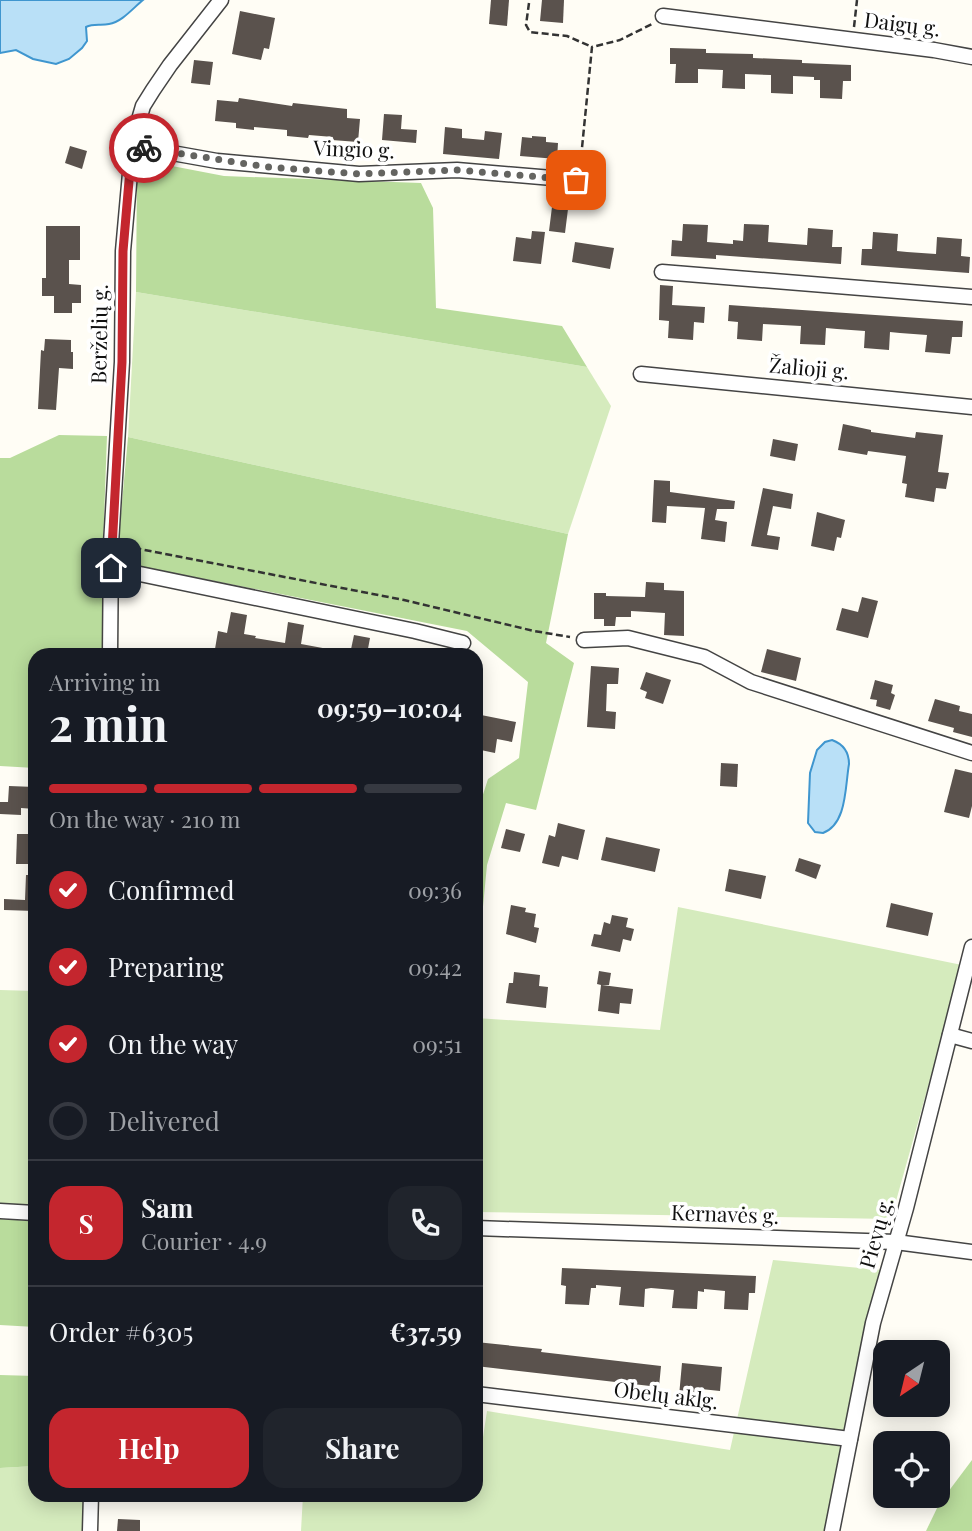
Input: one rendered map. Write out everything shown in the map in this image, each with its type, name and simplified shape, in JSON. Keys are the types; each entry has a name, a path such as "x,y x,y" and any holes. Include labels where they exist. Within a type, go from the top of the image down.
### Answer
{"street":[{"name":"Berželių g.","path":"110,648 111,544 122,362 123,251 132,146 137,123 153,90 221,0"},
{"name":"Daigų g.","path":"663,16 972,57"},
{"name":"Vingio g.","path":"132,146 217,161 346,173 457,170 576,180"},
{"path":"662,272 972,297"},
{"name":"Žalioji g.","path":"641,374 972,407"},
{"path":"111,568 463,643"},
{"path":"583,640 628,638 704,657 751,682 972,753"},
{"name":"Pievų g.","path":"832,1531 873,1323 906,1208 972,947"},
{"path":"950,1035 972,1041"},
{"path":"0,1212 28,1213"},
{"name":"Kernavės g.","path":"483,1228 896,1242 972,1252"},
{"name":"Obelų aklg.","path":"483,1395 850,1439"},
{"path":"90,1531 91,1502"}],"path":[{"path":"853,40 857,0"},
{"path":"529,3 526,25 530,32 567,36 592,47 645,29 663,16"},
{"path":"576,180 582,162 592,47"},
{"path":"111,544 404,600 583,640"}],"green space":[{"path":"146,161 224,176 421,183 433,208 436,308 562,326 587,367 136,292 137,168"},
{"path":"136,292 587,367 611,406 568,534 128,437"},
{"path":"59,435 107,436 102,574 103,648 28,648 28,768 0,766 0,458 10,458"},
{"path":"128,437 568,534 546,643 574,663 536,810 506,803 487,865 483,906 483,794 488,779 519,758 528,682 467,631 124,563 117,558"},
{"path":"678,907 962,965 891,1219 483,1212 483,1018 660,1030"},
{"path":"0,990 28,991 28,1206 0,1205"},
{"path":"0,1219 28,1221 28,1327 0,1325"},
{"path":"773,1260 882,1270 827,1531 301,1531 303,1502 483,1502 483,1437 487,1411 730,1450"},
{"path":"0,1375 28,1376 28,1466 0,1468"},
{"path":"972,1460 972,1531 926,1531 937,1508 950,1508 950,1489"},
{"path":"28,1466 28,1502 84,1502 82,1531 0,1531 0,1468"}],"water":[{"path":"0,0 143,0 114,23 86,27 87,41 82,48 69,59 56,64 33,59 16,50 0,53"},
{"path":"832,740 845,749 849,760 843,804 837,822 831,828 823,833 815,832 808,823 810,773 817,750 825,742"}],"building":[{"path":"491,0 509,0 507,26 489,24"},
{"path":"542,0 564,0 563,23 540,21"},
{"path":"240,11 275,18 269,49 264,48 261,60 232,54"},
{"path":"670,48 706,49 706,53 753,54 753,58 802,60 802,63 851,65 851,81 843,81 842,99 820,98 820,80 814,80 814,77 793,76 793,94 771,93 771,75 745,74 745,89 722,88 723,70 698,69 698,83 675,83 676,64 670,64"},
{"path":"194,60 213,62 210,85 191,83"},
{"path":"239,98 292,106 293,103 347,109 347,118 360,119 358,142 332,140 333,137 287,136 287,130 236,128 236,123 215,121 217,100 238,102"},
{"path":"384,114 402,115 401,129 417,130 416,143 382,140"},
{"path":"445,127 462,129 462,138 484,140 485,131 502,133 499,159 443,154"},
{"path":"522,137 546,137 546,142 558,143 557,159 520,156"},
{"path":"70,146 87,151 82,169 65,163"},
{"path":"552,207 568,209 565,233 549,231"},
{"path":"683,224 708,225 707,242 733,244 733,240 743,241 744,224 769,225 768,242 807,245 808,228 833,230 832,247 842,247 841,264 716,255 716,259 671,256 672,240 682,241"},
{"path":"46,226 80,226 80,260 69,260 69,284 81,285 81,303 72,303 72,313 54,313 54,296 42,296 42,278 46,278"},
{"path":"532,231 545,232 541,264 513,261 516,237 531,239"},
{"path":"873,232 898,234 897,251 907,252 936,254 937,237 962,239 961,256 970,257 969,273 861,265 862,249 872,249"},
{"path":"575,242 614,248 610,269 572,262"},
{"path":"660,285 673,286 672,305 705,307 704,323 694,322 693,340 668,338 669,321 659,320"},
{"path":"729,305 963,321 962,337 952,337 950,354 925,352 927,335 890,332 889,350 864,348 865,331 826,328 825,345 800,344 801,326 763,324 762,341 737,339 738,322 728,321"},
{"path":"45,339 71,340 73,352 73,369 59,368 56,410 38,409 41,350 44,351"},
{"path":"843,424 871,432 915,438 916,432 943,435 938,472 949,473 946,489 936,488 934,502 905,497 907,484 902,483 906,456 868,451 867,455 838,450"},
{"path":"773,439 798,444 795,461 770,456"},
{"path":"654,480 670,481 670,492 735,501 734,509 717,509 715,520 727,522 725,542 701,539 705,508 667,506 666,523 652,522"},
{"path":"763,488 793,494 791,509 773,506 767,535 780,537 778,550 751,546"},
{"path":"817,512 845,520 841,538 837,537 834,551 811,546"},
{"path":"646,582 664,583 664,590 684,591 684,636 664,635 665,613 631,611 631,617 616,617 615,626 604,626 604,619 594,619 594,593 645,597"},
{"path":"862,597 878,601 868,638 836,630 842,608 858,612"},
{"path":"231,612 247,615 244,634 285,643 288,622 304,625 301,644 323,648 215,648 218,631 227,633"},
{"path":"354,635 370,638 368,648 351,648"},
{"path":"767,649 801,658 796,681 761,672"},
{"path":"591,666 619,668 618,684 607,684 606,711 616,712 615,729 587,727"},
{"path":"646,672 671,680 663,704 645,698 647,692 640,689"},
{"path":"875,680 893,685 891,693 895,695 890,710 876,706 877,700 870,699"},
{"path":"935,699 960,706 959,711 972,714 972,737 953,732 954,728 928,721"},
{"path":"483,715 516,722 512,742 497,739 495,753 483,750"},
{"path":"721,763 738,764 737,787 720,786"},
{"path":"955,769 972,773 972,806 969,818 944,812"},
{"path":"9,786 28,787 28,808 21,808 21,815 0,814 0,802 8,802"},
{"path":"558,823 585,830 578,860 562,856 559,867 542,863 549,835 555,837"},
{"path":"506,829 525,834 520,852 501,848"},
{"path":"17,834 28,834 28,864 16,864"},
{"path":"606,837 660,849 655,872 601,860"},
{"path":"799,858 821,865 816,879 795,871"},
{"path":"729,869 766,876 761,899 725,891"},
{"path":"28,875 28,911 4,910 4,899 25,900"},
{"path":"891,903 933,913 928,936 886,927"},
{"path":"511,905 526,908 525,912 536,914 534,927 539,928 536,943 506,934"},
{"path":"612,915 628,918 626,927 634,929 631,941 623,939 620,952 591,946 594,934 601,935 604,922 610,924"},
{"path":"599,971 611,973 609,985 602,985 633,989 631,1004 620,1003 619,1014 598,1011 601,985 597,984"},
{"path":"514,972 540,975 539,986 548,987 546,1008 506,1003"},
{"path":"562,1268 756,1276 755,1293 749,1293 748,1310 724,1309 725,1291 704,1289 704,1292 698,1291 697,1309 672,1308 674,1290 651,1288 645,1289 644,1307 619,1305 621,1287 596,1285 596,1288 591,1288 589,1305 565,1304 566,1286 561,1285"},
{"path":"483,1343 661,1366 659,1387 483,1367"},
{"path":"682,1363 722,1367 720,1391 701,1389 700,1398 679,1396"},
{"path":"118,1519 140,1520 140,1531 117,1531"}],"way so far":[{"path":"144,148 217,161 359,174 457,170 576,180"}],"route":[{"path":"111,568 122,362 123,251 132,146 144,148"}]}
